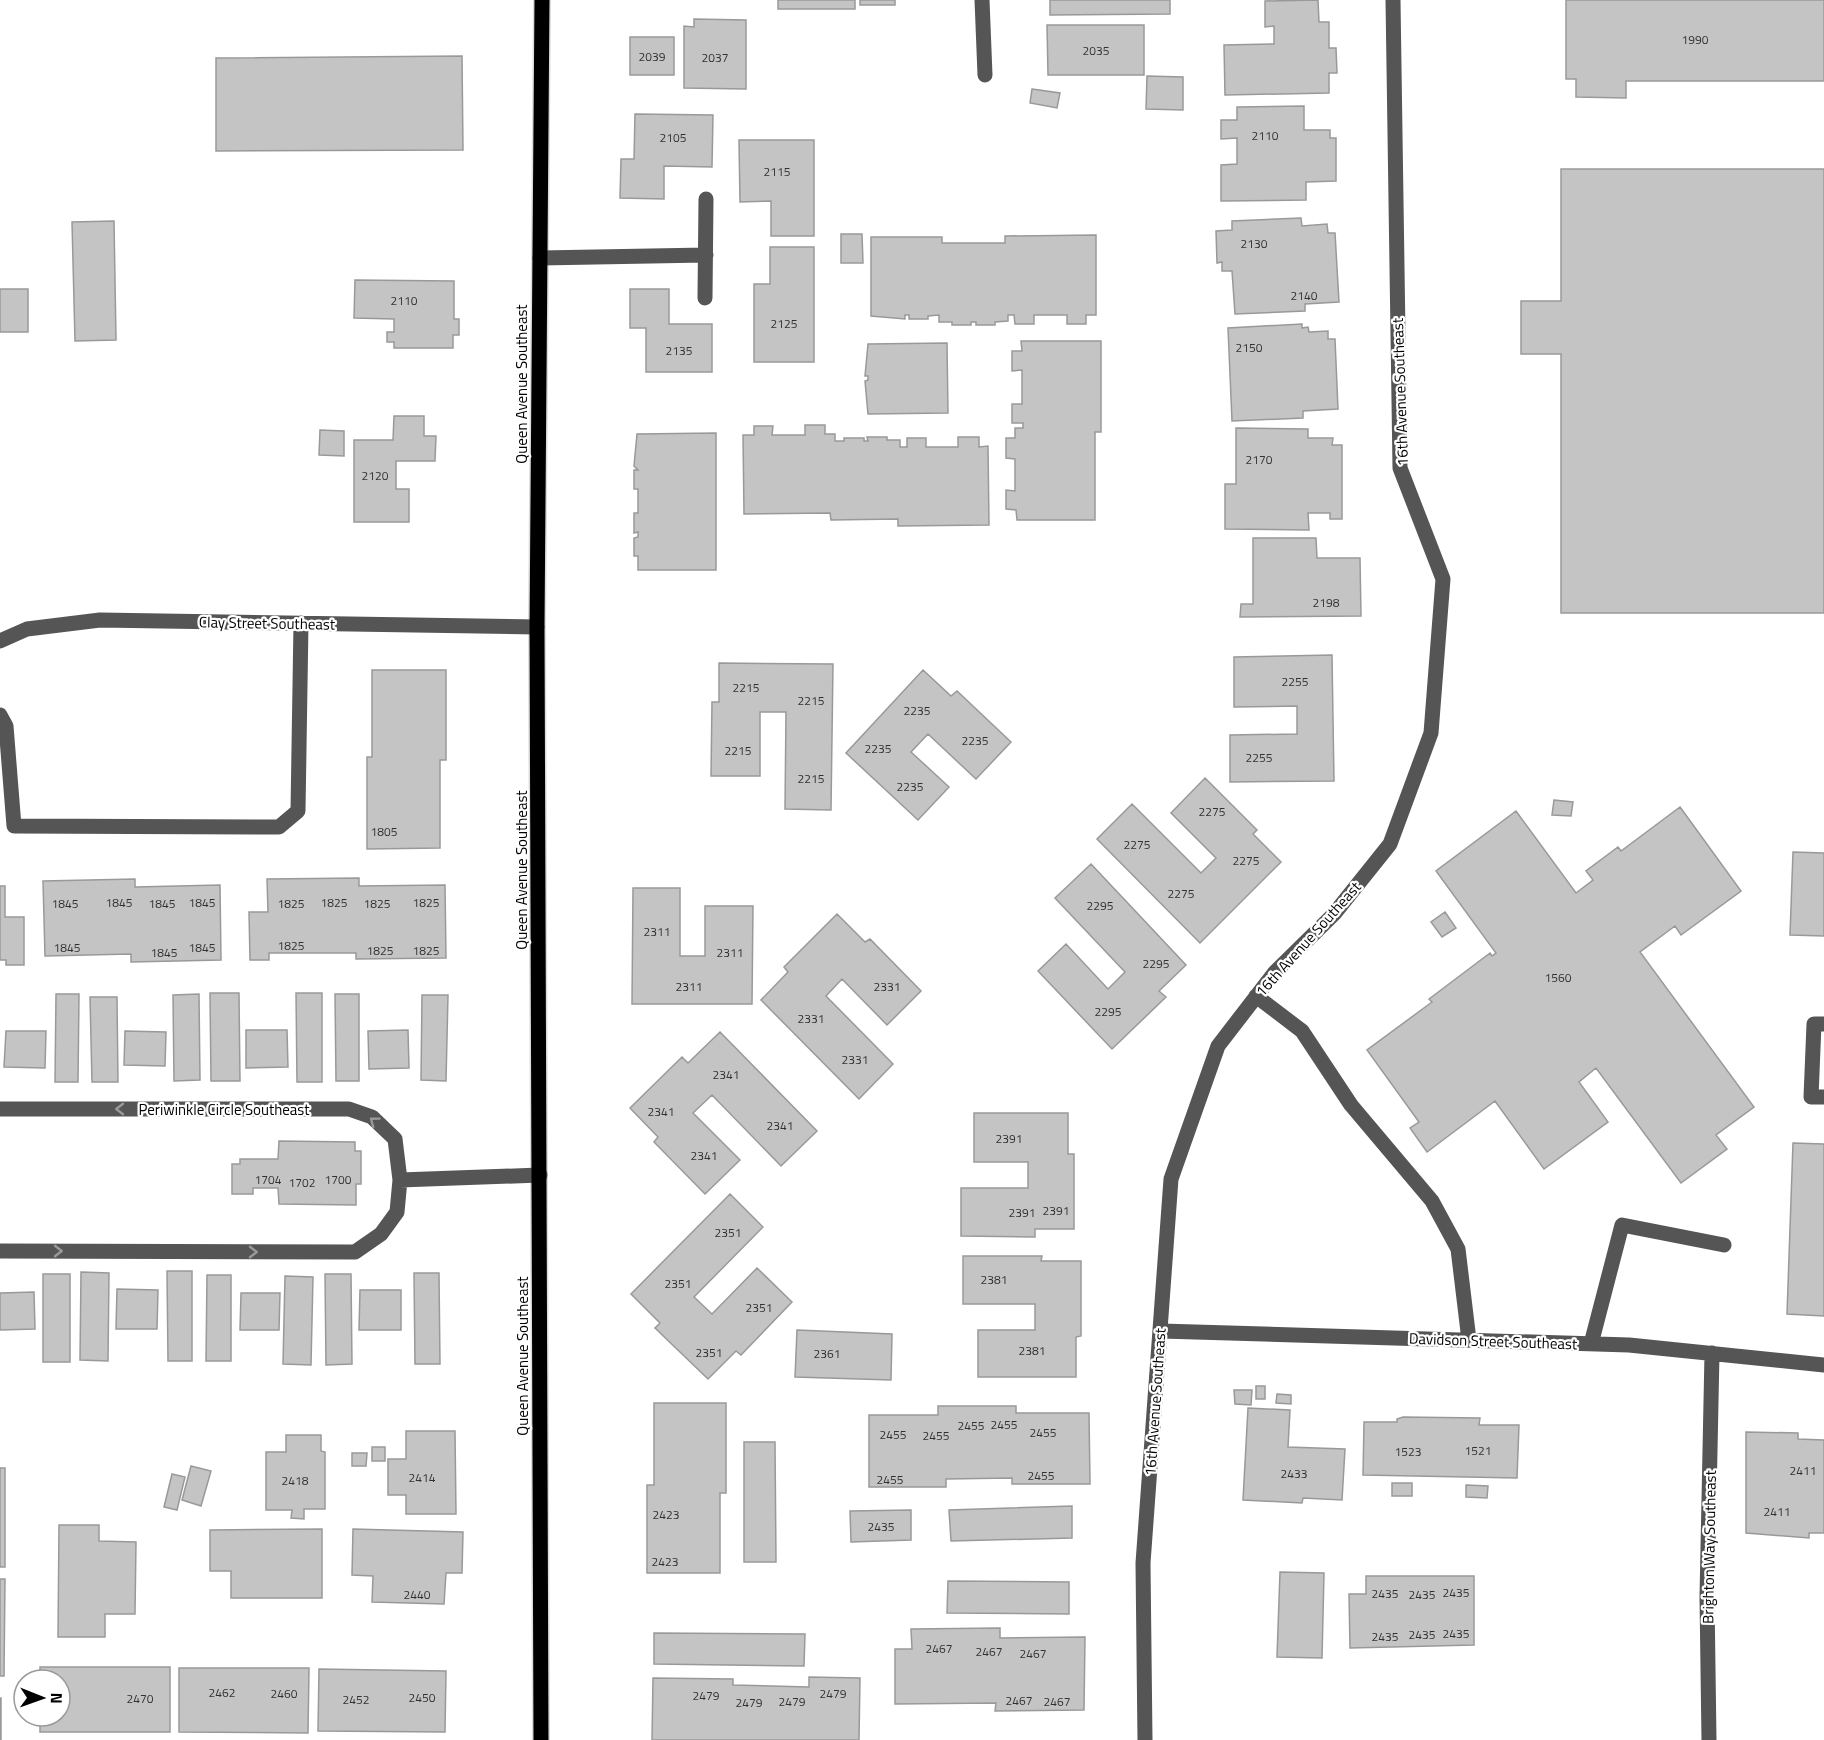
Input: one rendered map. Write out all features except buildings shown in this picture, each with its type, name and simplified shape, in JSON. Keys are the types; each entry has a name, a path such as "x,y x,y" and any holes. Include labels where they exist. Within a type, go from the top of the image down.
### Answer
{"main road":[{"name":"Queen Avenue Southeast","path":"541,1740 537,627 542,0"}],"street":[{"path":"982,0 985,75"},
{"name":"16th Avenue Southeast","path":"1145,1740 1143,1563 1171,1179 1218,1046 1275,972 1334,914 1390,844 1431,733 1443,579 1400,468 1393,0"},
{"path":"705,298 706,199"},
{"path":"540,258 706,255"},
{"name":"Clay Street Southeast","path":"0,641 27,628 100,620 537,627"},
{"path":"0,715 6,726 7,826 279,827 298,811 301,623"},
{"path":"1256,996 1302,1031 1351,1105 1432,1201 1458,1249 1469,1340"},
{"path":"1824,1024 1814,1024 1811,1097 1824,1097"},
{"name":"Periwinkle Circle Southeast","path":"0,1109 350,1108 372,1117 395,1139 400,1180 397,1212 381,1234 355,1252 0,1251"},
{"path":"400,1180 540,1175"},
{"path":"1591,1344 1622,1225 1724,1245"},
{"name":"Davidson Street Southeast","path":"1161,1331 1591,1344 1712,1353 1824,1365"},
{"name":"Brighton Way Southeast","path":"1709,1740 1707,1597 1712,1353"}]}
